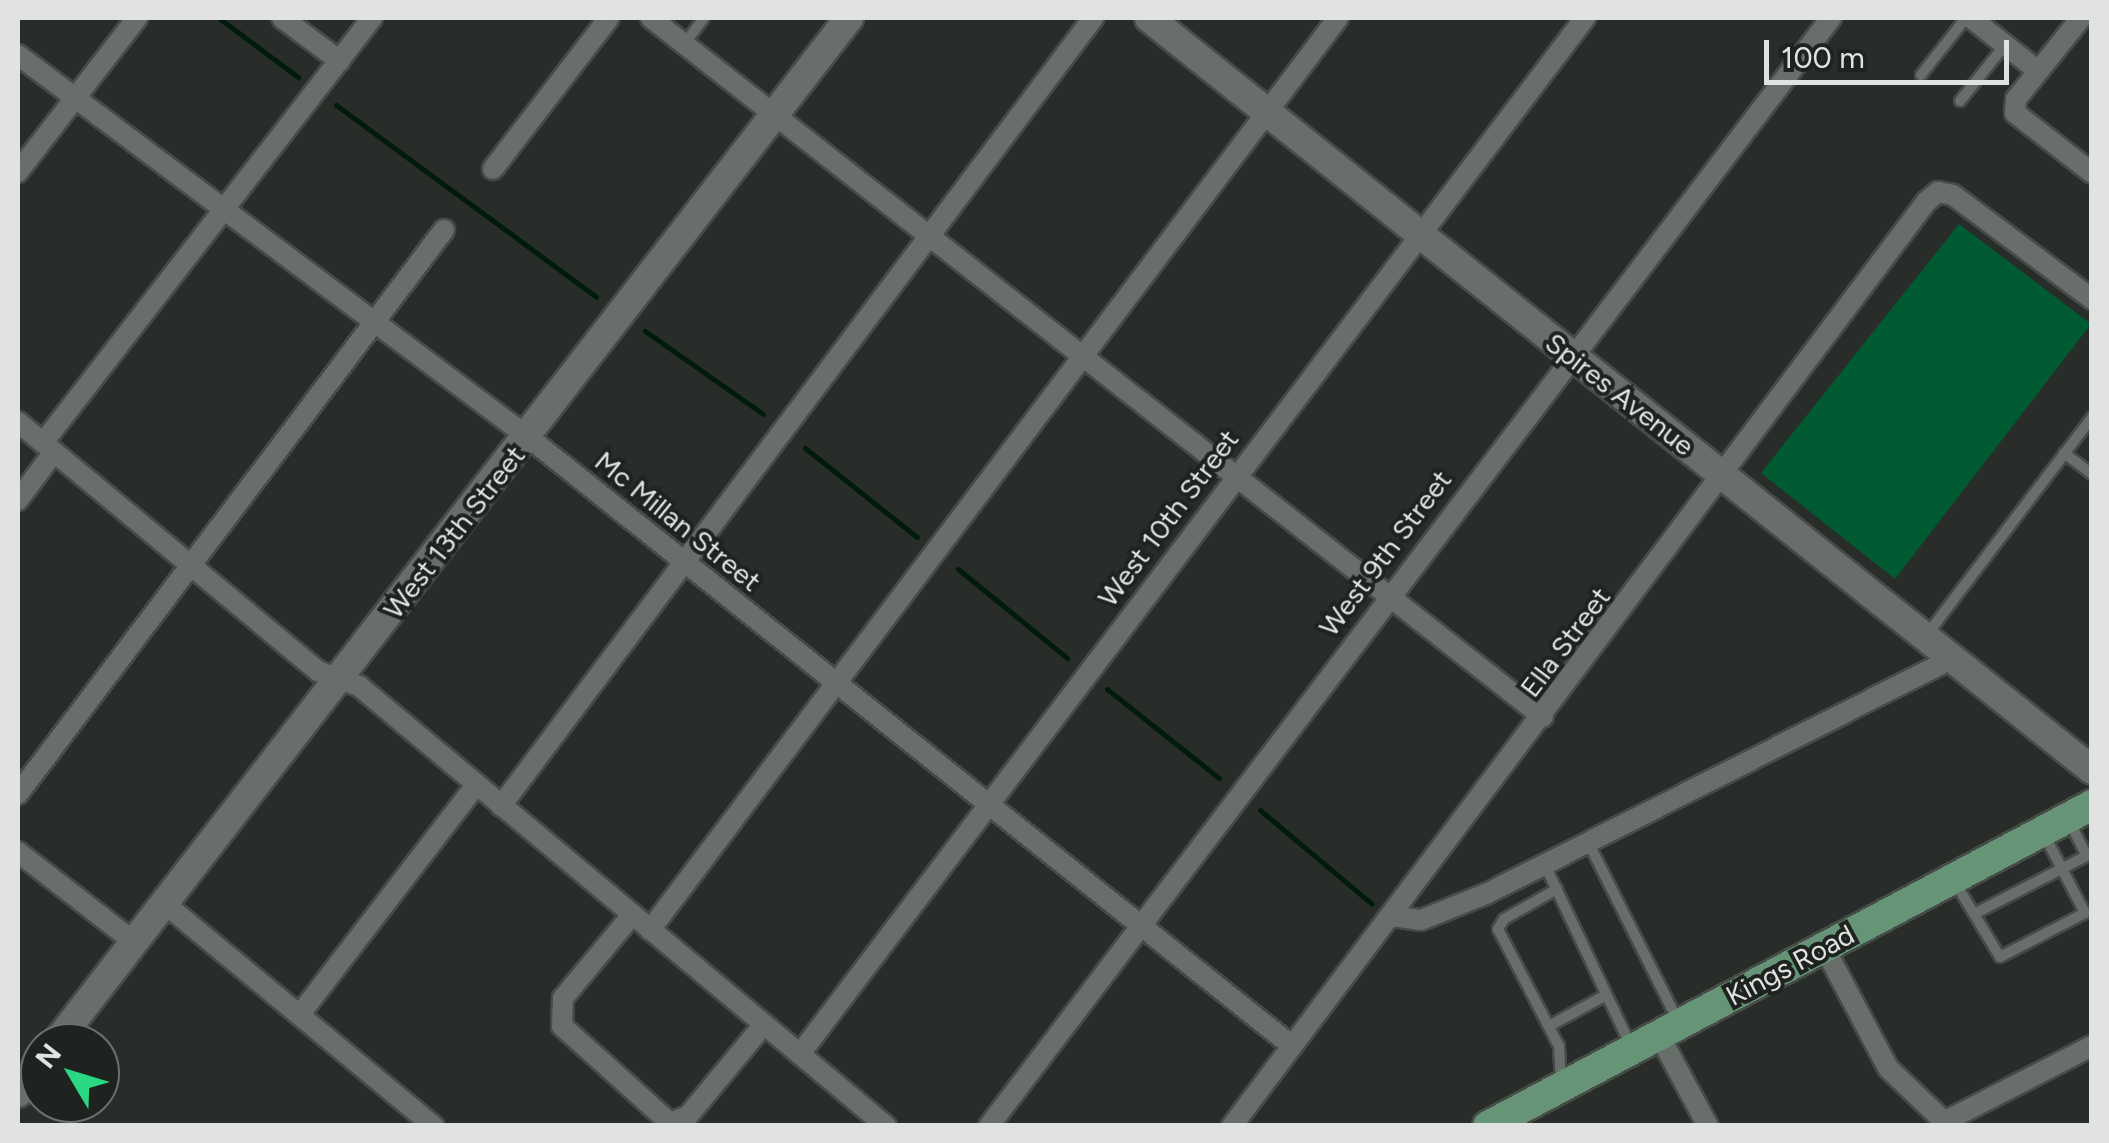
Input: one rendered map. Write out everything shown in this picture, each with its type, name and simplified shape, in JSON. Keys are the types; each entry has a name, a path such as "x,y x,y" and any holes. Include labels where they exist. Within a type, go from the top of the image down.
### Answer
{"main road":[{"name":"Kings Road","path":"1493,1124 2067,818"}],"street":[{"path":"18,172 136,18"},
{"path":"283,18 340,61"},
{"path":"18,500 49,448 372,18"},
{"path":"493,169 609,18"},
{"path":"651,18 777,112 1543,717"},
{"name":"West 13th Street","path":"71,1023 848,18"},
{"path":"502,806 1093,18"},
{"name":"Spires Avenue","path":"1149,18 2092,770"},
{"path":"650,930 1338,18"},
{"name":"West 10th Street","path":"800,1054 1234,475 1585,18"},
{"name":"West 9th Street","path":"989,1126 1570,355 1832,18"},
{"path":"1968,18 2038,71"},
{"path":"2092,25 2081,18 2016,99 2014,113 2092,173"},
{"name":"Mc Millan Street","path":"18,55 528,437 1292,1046"},
{"name":"Ella Street","path":"1232,1126 1725,476 1730,456 1938,192 1953,195 2092,299"},
{"path":"18,794 444,230"},
{"path":"18,422 318,671 360,686 886,1126"},
{"path":"1392,916 1421,920 1544,864 1953,658"},
{"path":"301,1014 476,785"},
{"path":"18,852 134,942"},
{"path":"164,903 434,1126"},
{"path":"632,915 563,998 562,1026 670,1122 688,1116 764,1024"},
{"path":"1824,948 1888,1068 1946,1124 2092,1046"},
{"path":"1657,1036 1708,1126"}],"lane":[{"path":"685,42 704,18"},
{"path":"1921,75 1968,18"},
{"path":"1960,101 2005,44"},
{"path":"1926,637 2092,417"},
{"path":"2064,453 2092,474"},
{"path":"1974,914 2002,906 2089,854 2067,818"},
{"path":"1953,879 2000,957 2088,914 2062,868 2067,818"},
{"path":"1588,842 1657,1036"},
{"path":"1544,864 1606,996 1657,1036"},
{"path":"1556,889 1504,919 1498,929 1559,1046 1561,1087"},
{"path":"2055,912 2061,925"},
{"path":"2014,933 2020,946"},
{"path":"1548,1026 1606,996"}],"green space":[{"path":"1959,224 2091,324 1895,579 1761,473"}],"waterway":[{"path":"219,18 298,77"},
{"path":"336,105 596,297"},
{"path":"645,331 763,414"},
{"path":"805,448 917,537"},
{"path":"958,569 1067,658"},
{"path":"1107,689 1219,778"},
{"path":"1260,810 1372,904"}]}
